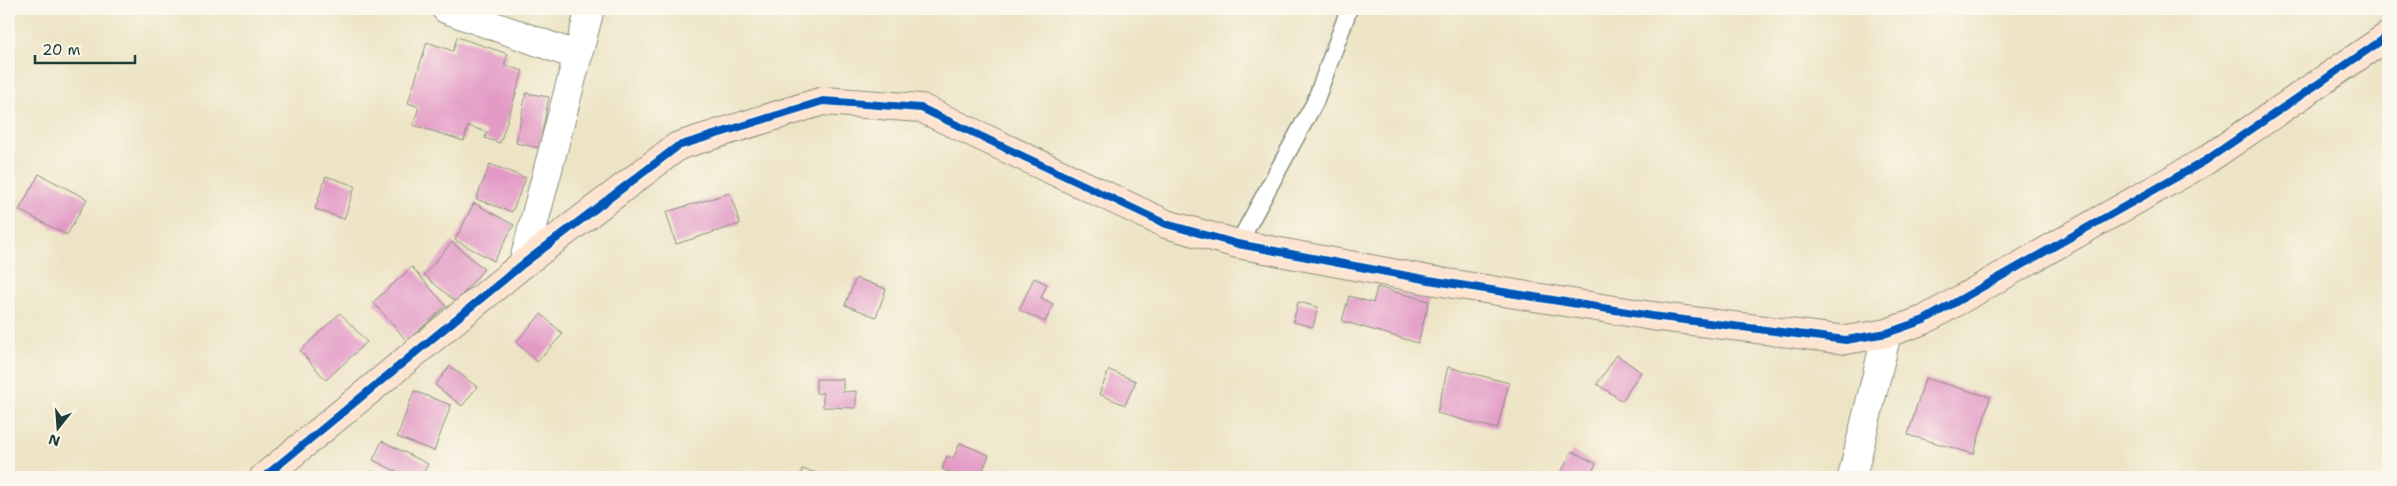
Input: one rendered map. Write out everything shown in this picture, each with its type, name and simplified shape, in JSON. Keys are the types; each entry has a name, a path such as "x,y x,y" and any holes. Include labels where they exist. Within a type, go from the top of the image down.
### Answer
{"street":[{"path":"446,9 578,56"},
{"path":"523,264 590,9"},
{"path":"264,477 523,264 678,146 823,101 921,108 1166,224 1238,244 1429,280 1652,316 1846,340 1887,333 1924,320 2205,161 2388,36"},
{"path":"1852,477 1887,333"}],"lane":[{"path":"1238,244 1315,102 1350,9"}],"building":[{"path":"457,37 508,54 504,65 523,71 500,143 485,138 487,132 468,126 464,141 413,125 419,107 408,103 427,42 453,51"},
{"path":"526,93 549,97 539,148 516,143"},
{"path":"490,164 526,178 512,212 476,199"},
{"path":"39,174 87,199 67,235 19,210"},
{"path":"326,176 355,186 344,219 315,209"},
{"path":"730,193 740,224 676,244 666,212"},
{"path":"474,203 514,225 494,261 455,240"},
{"path":"452,242 484,269 456,302 424,275"},
{"path":"412,267 446,306 407,341 373,302"},
{"path":"856,278 886,289 876,317 845,305"},
{"path":"1034,278 1047,284 1041,298 1053,304 1045,322 1019,310"},
{"path":"1377,287 1429,301 1418,343 1342,321 1349,296 1373,303"},
{"path":"1298,302 1318,307 1313,327 1293,322"},
{"path":"340,313 367,342 326,380 300,351"},
{"path":"541,314 563,334 537,362 516,342"},
{"path":"1617,355 1641,372 1622,401 1597,384"},
{"path":"450,366 477,387 462,406 435,385"},
{"path":"1448,367 1509,383 1497,429 1437,413"},
{"path":"1109,370 1136,381 1125,405 1099,394"},
{"path":"1925,378 1990,397 1974,454 1908,435"},
{"path":"816,379 843,379 843,392 856,391 856,408 823,407 823,393 816,393"},
{"path":"414,391 451,405 434,451 397,437"},
{"path":"382,441 428,464 421,477 408,477 373,460"},
{"path":"960,443 989,455 980,477 961,477 942,469 947,456 953,459"},
{"path":"1572,451 1596,464 1589,477 1559,477"},
{"path":"802,469 832,477 800,477"},
{"path":"371,471 385,477 368,477"}],"cycle path":[{"path":"264,477 523,264 678,146 823,101 921,108 1166,224 1238,244 1429,280 1652,316 1846,340 1887,333 1924,320 2205,161 2388,36"}]}
